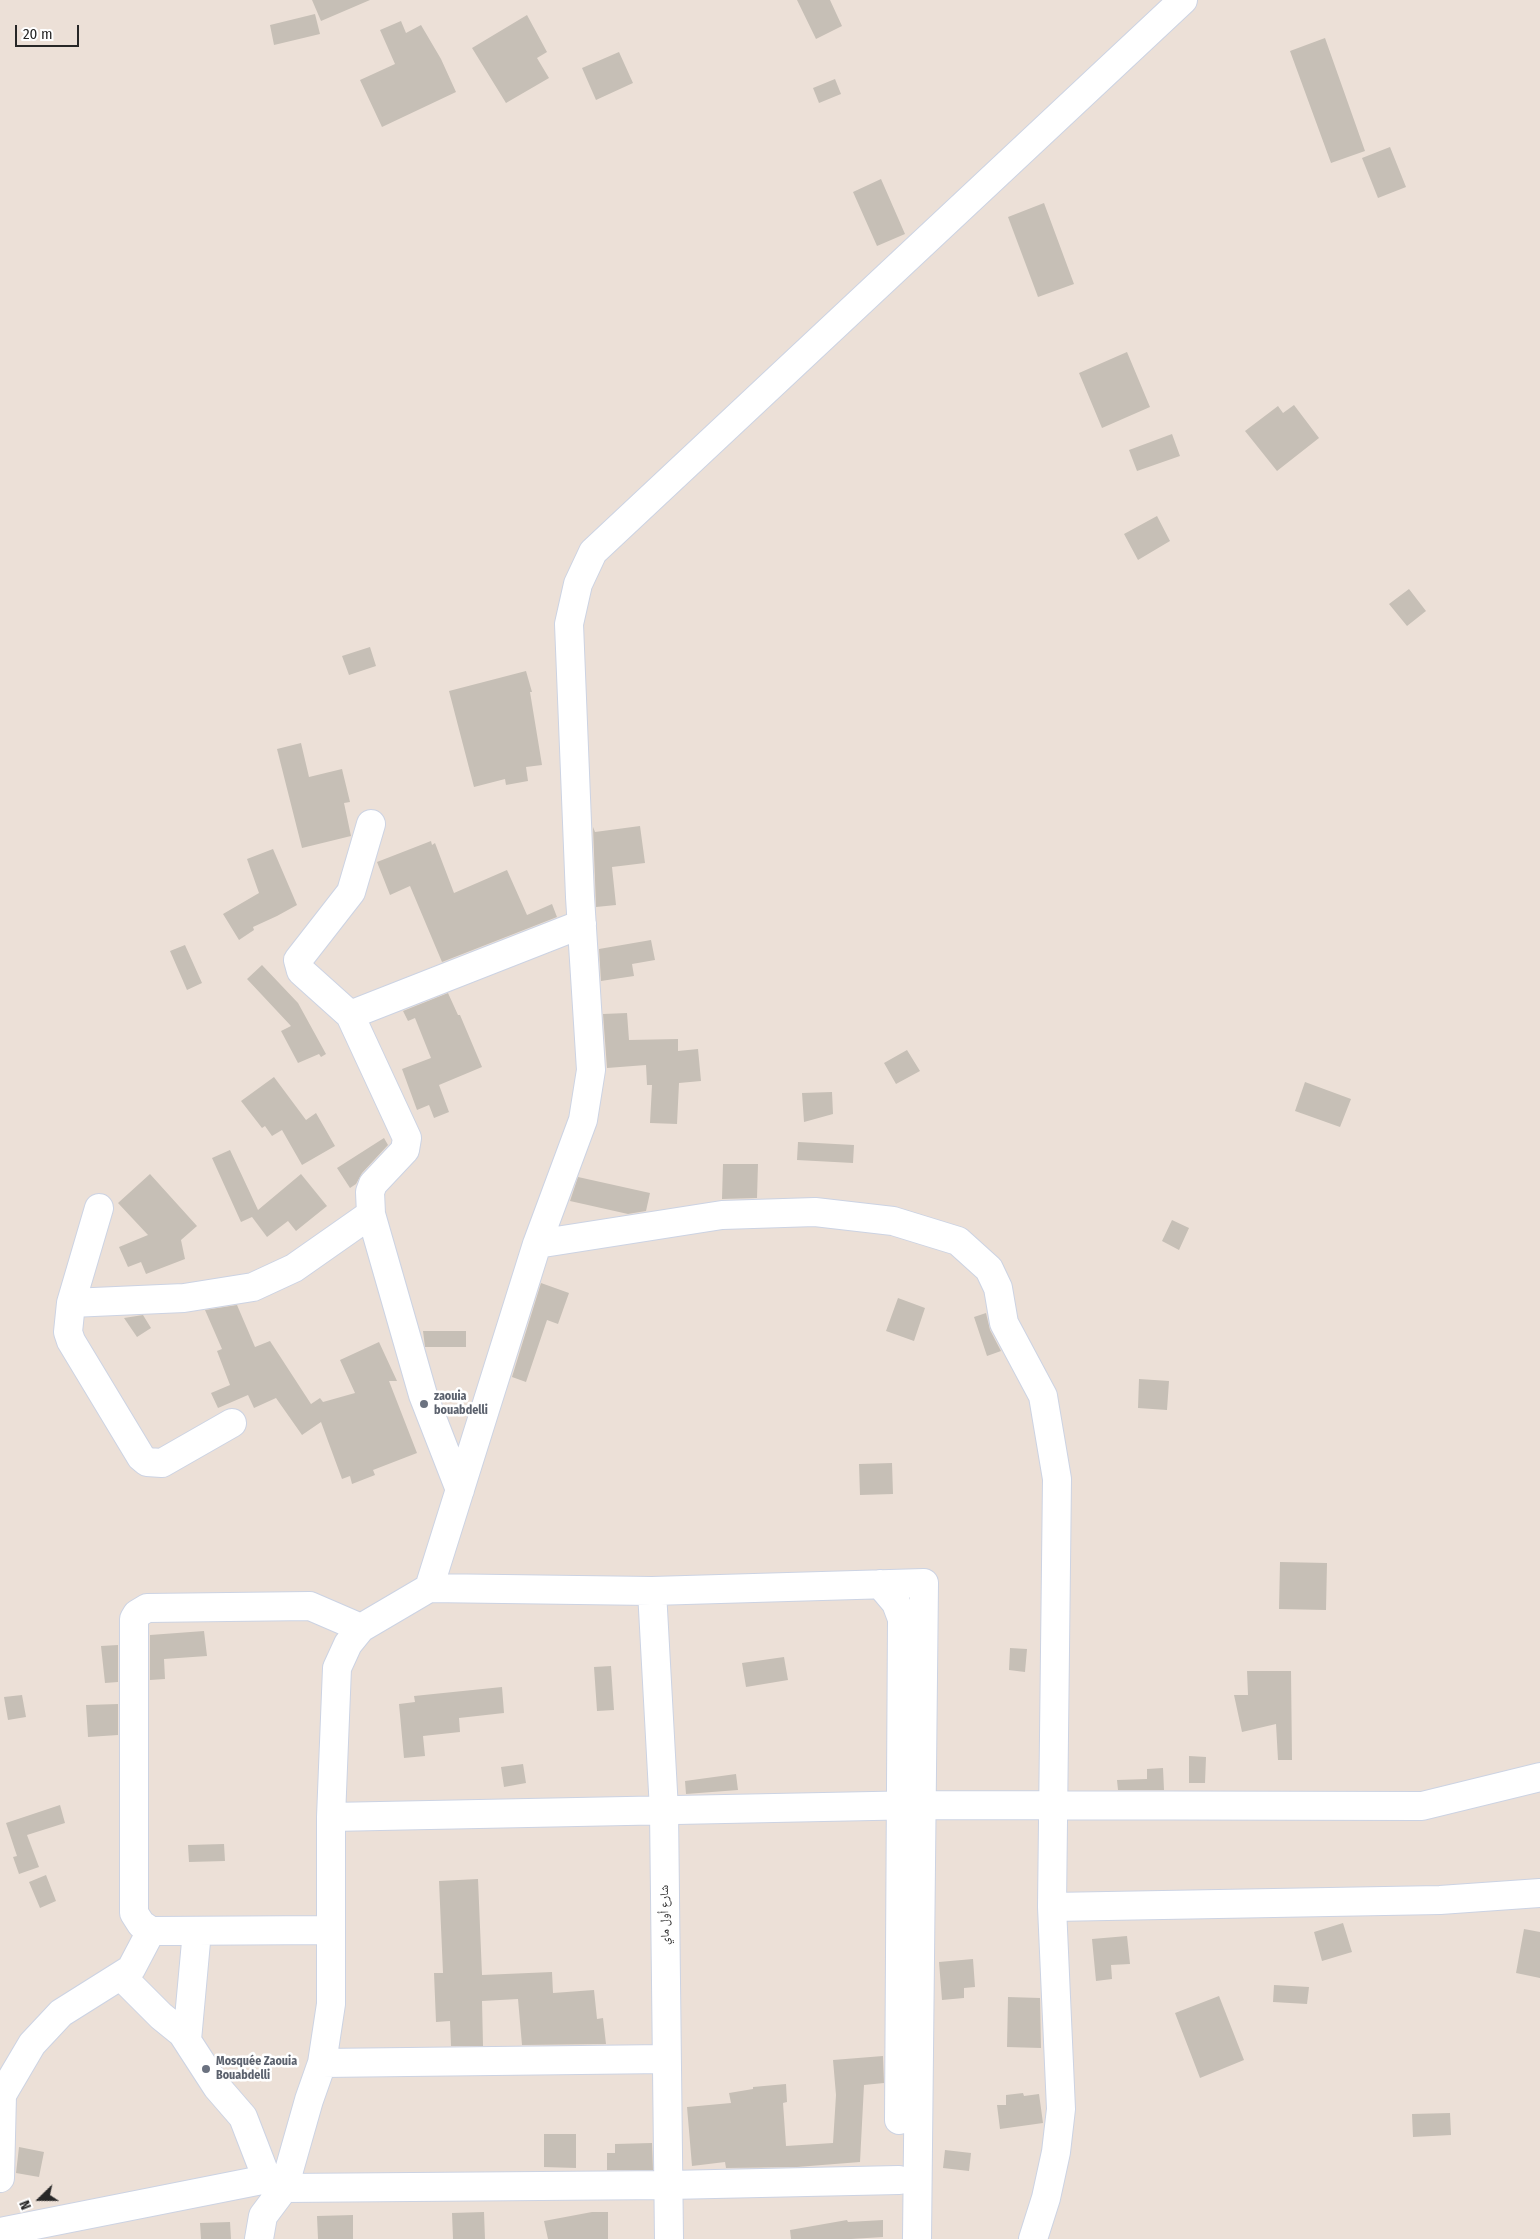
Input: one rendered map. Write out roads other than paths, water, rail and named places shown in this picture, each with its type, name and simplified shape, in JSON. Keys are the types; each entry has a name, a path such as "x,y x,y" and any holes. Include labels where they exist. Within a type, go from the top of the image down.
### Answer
{"street":[{"path":"430,1588 537,1244 583,1120 591,1070 582,924 569,624 578,584 593,552 1183,0"},
{"path":"371,824 351,892 298,960 301,971 350,1015 407,1138 406,1150 373,1184 370,1192 371,1214 423,1395 460,1490"},
{"path":"350,1015 582,924"},
{"path":"99,1208 71,1303 68,1332 71,1341 141,1457 147,1462 162,1464 232,1423"},
{"path":"537,1244 722,1214 815,1212 893,1221 958,1242 989,1269 998,1288 1004,1323 1043,1396 1057,1479 1051,1806 1052,1907 1061,2109 1050,2180 1033,2239"},
{"path":"71,1303 184,1298 253,1287 294,1268 371,1214"},
{"path":"259,2239 263,2216 322,2063 331,2004 331,1817 337,1668 348,1644 361,1628 430,1588 652,1591 924,1582 912,1805 899,2180 899,2239"},
{"name":"شارع أول ماي","path":"652,1591 664,1810 669,2239"},
{"path":"331,1930 151,1931 141,1924 134,1913 134,1619 137,1614 147,1608 310,1606 361,1628"},
{"path":"331,1817 912,1805 1422,1806 1540,1777"},
{"path":"912,1805 917,2239"},
{"path":"1052,1907 1440,1900 1540,1893"},
{"path":"0,2178 2,2095 32,2044 61,2012 131,1969 151,1931"},
{"path":"187,2040 197,1931"},
{"path":"121,1976 187,2040 216,2087 243,2117 275,2184"},
{"path":"322,2063 666,2059"},
{"path":"0,2232 275,2184 669,2185 899,2180"}],"place":[{"name":"zaouia bouabdelli","path":"424,1404"},
{"name":"Mosquée Zaouia Bouabdelli","path":"206,2069"}]}
